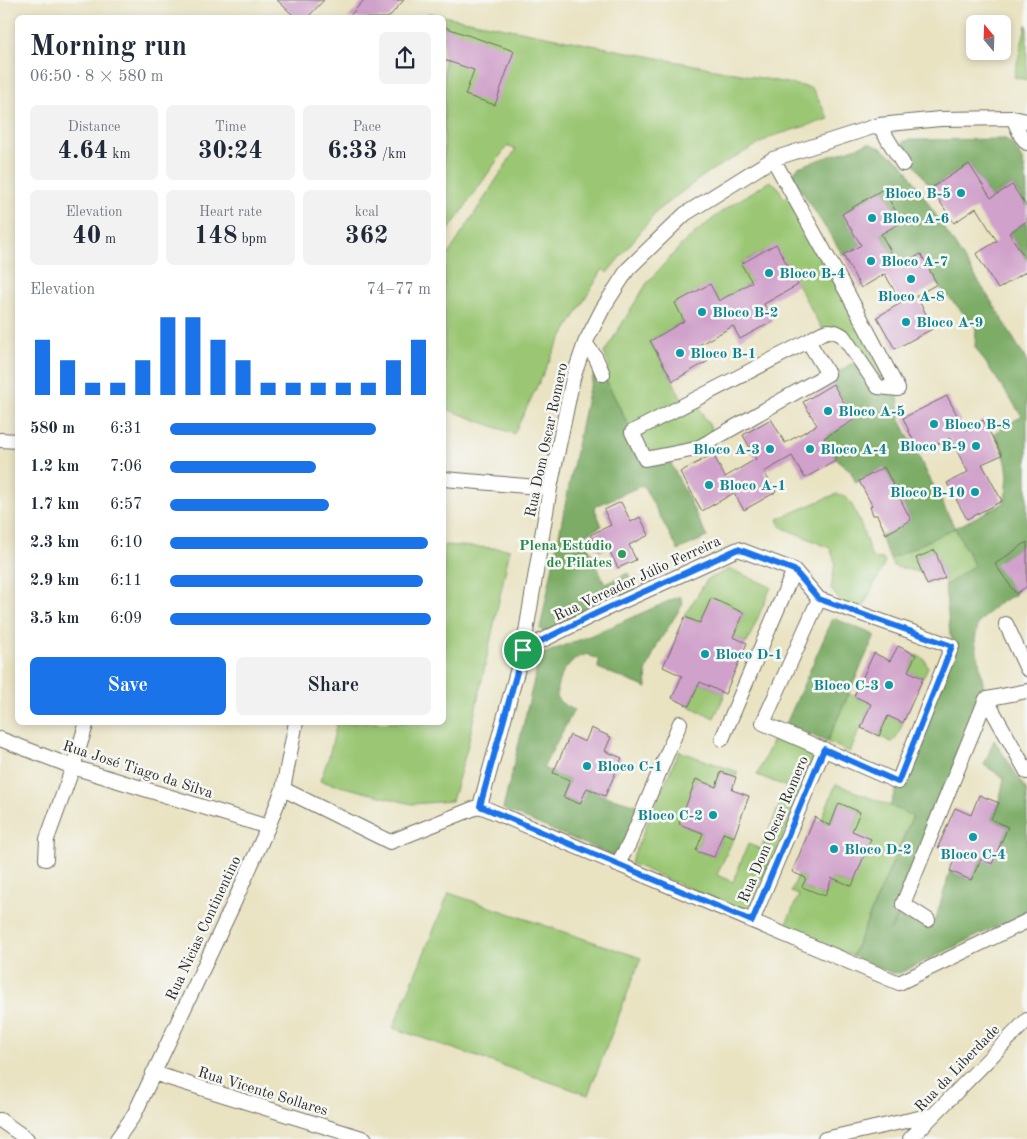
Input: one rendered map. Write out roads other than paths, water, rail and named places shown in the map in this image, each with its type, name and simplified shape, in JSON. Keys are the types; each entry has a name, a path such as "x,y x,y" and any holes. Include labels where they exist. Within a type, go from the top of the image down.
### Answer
{"street":[{"name":"Rua Dom Oscar Romero","path":"1027,121 1013,118 940,119 879,125 773,159 685,214 628,269 603,308 585,343 573,378 550,488 523,650 480,806 899,983 1027,921"},
{"path":"1013,118 1021,136 1027,143"},
{"path":"879,125 903,164"},
{"path":"773,159 844,285 898,389 878,387 843,336 830,330 808,341 632,432 645,459 696,449 828,374 808,341"},
{"path":"585,343 596,358 604,374"},
{"path":"0,440 15,441"},
{"path":"446,479 550,488"},
{"name":"Rua Vereador Júlio Ferreira","path":"523,650 597,613 738,549 794,570 819,599 952,646 898,782 764,723 819,599"},
{"path":"722,739 794,570"},
{"path":"1006,624 1027,669"},
{"path":"986,699 1027,691"},
{"path":"986,699 1027,772"},
{"path":"928,920 903,904 986,699"},
{"path":"618,865 629,844 680,724"},
{"path":"46,859 47,839 86,725"},
{"name":"Rua Nicias Continentino","path":"117,1139 134,1115 268,827 283,789 295,725"},
{"name":"Rua José Tiago da Silva","path":"0,738 73,767 268,827"},
{"name":"Rua Dom Oscar Romero","path":"752,921 824,749"},
{"path":"283,789 390,842 480,806"},
{"name":"Rua da Liberdade","path":"910,1139 1027,1020"},
{"name":"Rua Vicente Sollares","path":"152,1073 365,1139"},
{"path":"825,1139 932,1115"},
{"path":"0,1120 27,1139"}],"place":[{"name":"Bloco B-5","path":"961,193"},
{"name":"Bloco A-6","path":"872,218"},
{"name":"Bloco A-7","path":"871,261"},
{"name":"Bloco B-4","path":"769,273"},
{"name":"Bloco A-8","path":"911,279"},
{"name":"Bloco B-2","path":"702,312"},
{"name":"Bloco A-9","path":"906,322"},
{"name":"Bloco B-1","path":"680,353"},
{"name":"Bloco A-5","path":"828,411"},
{"name":"Bloco B-8","path":"934,424"},
{"name":"Bloco B-9","path":"976,446"},
{"name":"Bloco A-3","path":"770,449"},
{"name":"Bloco A-4","path":"810,449"},
{"name":"Bloco A-1","path":"709,485"},
{"name":"Bloco B-10","path":"975,492"},
{"name":"Plena Estúdio de Pilates","path":"622,554"},
{"name":"Bloco D-1","path":"705,654"},
{"name":"Bloco C-3","path":"889,685"},
{"name":"Bloco C-1","path":"587,766"},
{"name":"Bloco C-2","path":"713,815"},
{"name":"Bloco C-4","path":"973,837"},
{"name":"Bloco D-2","path":"834,849"}]}
